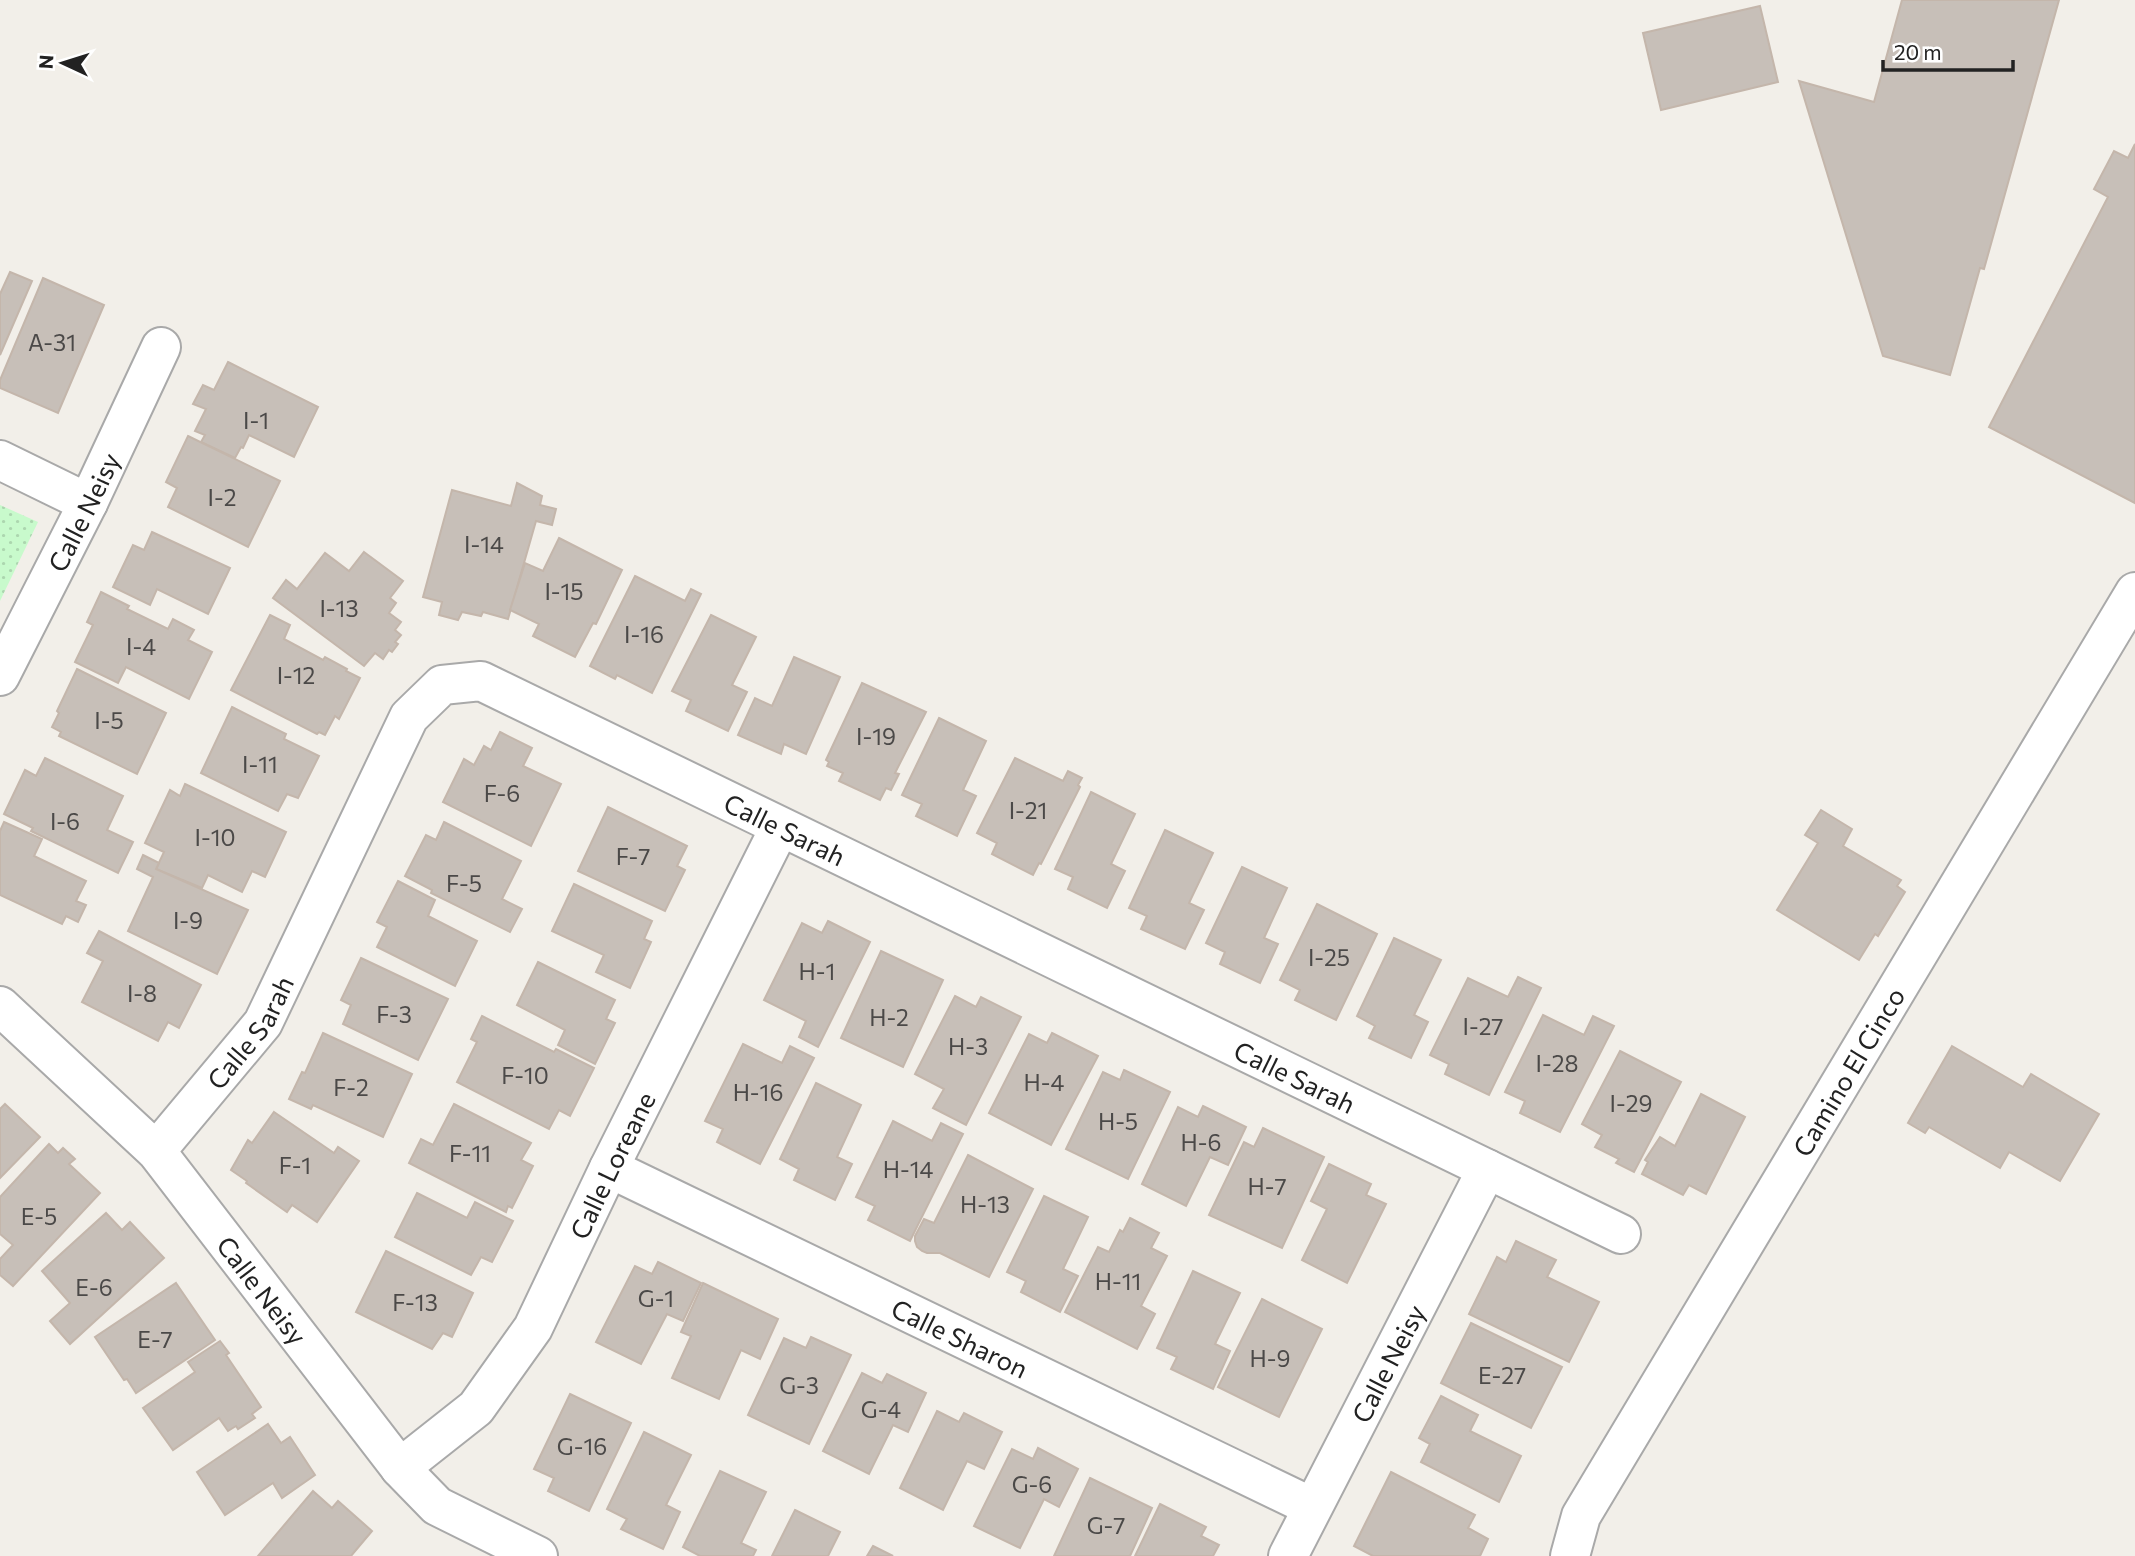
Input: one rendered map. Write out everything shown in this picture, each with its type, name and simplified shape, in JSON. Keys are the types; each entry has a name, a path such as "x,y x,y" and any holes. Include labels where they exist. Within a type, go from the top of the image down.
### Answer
{"street":[{"name":"Calle Neisy","path":"0,677 88,503 161,347"},
{"path":"0,460 88,503"},
{"name":"Camino El Cinco","path":"1570,1556 1581,1516 2135,592"},
{"name":"Calle Sarah","path":"156,1151 263,1023 409,717 442,685 481,681 1621,1234"},
{"name":"Calle Loreane","path":"400,1468 476,1408 533,1328 609,1168 780,827"},
{"name":"Calle Neisy","path":"0,1006 156,1151 400,1468 437,1506 538,1556"},
{"name":"Calle Sharon","path":"609,1168 1312,1507"},
{"name":"Calle Neisy","path":"1288,1556 1487,1169"}],"green space":[{"path":"0,505 38,522 0,601"}],"building":[{"path":"1902,0 2059,0 1984,269 1980,268 1950,375 1883,356 1799,81 1874,102"},
{"path":"1760,6 1778,82 1661,110 1643,33"},
{"path":"2135,144 2135,503 1989,427 2108,197 2094,189 2114,151 2128,158"},
{"path":"10,272 32,281 0,355 0,294"},
{"path":"43,278 104,305 58,413 0,388 0,380"},
{"path":"228,362 318,407 294,457 249,435 235,458 201,442 205,435 195,431 206,409 193,404 203,385 214,390"},
{"path":"188,436 280,481 248,547 168,507 177,488 166,482"},
{"path":"517,483 542,496 540,505 556,509 552,525 536,521 508,619 483,612 481,616 462,612 458,620 439,615 442,602 423,597 452,490 511,506"},
{"path":"152,532 230,568 208,614 157,589 150,605 113,587 133,545 144,550"},
{"path":"559,538 622,570 596,624 593,623 575,657 533,636 539,624 510,610 525,563 543,571"},
{"path":"364,552 403,581 390,598 396,603 389,613 401,622 395,630 401,635 395,642 398,644 392,652 389,650 383,659 375,653 364,666 273,598 286,580 297,589 325,553 349,571"},
{"path":"635,576 685,601 691,589 701,594 652,693 617,675 615,679 590,666"},
{"path":"101,592 129,606 127,609 168,629 173,619 194,630 188,640 212,652 189,699 126,667 118,683 75,662 93,625 87,622"},
{"path":"270,615 290,625 284,639 323,660 325,657 360,678 339,719 335,716 325,735 319,732 317,734 231,690"},
{"path":"711,615 756,637 732,685 747,692 728,731 686,711 691,700 672,691"},
{"path":"794,657 840,677 806,754 784,744 781,754 738,735 755,698 772,706"},
{"path":"77,669 166,713 137,774 59,736 61,732 52,727"},
{"path":"862,683 926,712 895,773 899,774 891,790 886,788 880,800 839,781 843,773 827,766 829,762 826,760"},
{"path":"232,707 286,734 284,739 319,756 298,798 287,794 278,811 201,773"},
{"path":"939,718 986,741 963,790 976,796 957,836 916,816 922,804 902,795"},
{"path":"500,732 532,748 523,766 561,784 531,846 443,802 464,759 474,765 484,746 491,750"},
{"path":"45,758 123,796 107,830 133,842 118,873 31,831 33,828 4,814 25,770 36,776"},
{"path":"1015,758 1063,781 1068,771 1082,778 1078,785 1080,787 1033,875 992,854 997,843 977,833"},
{"path":"185,784 286,832 265,877 252,871 242,892 208,875 202,888 156,869 164,852 145,843 170,790 180,796"},
{"path":"1091,792 1135,814 1111,864 1125,871 1107,908 1068,889 1073,877 1055,869"},
{"path":"608,807 687,846 677,866 685,870 665,911 578,871"},
{"path":"1821,810 1852,829 1843,846 1901,880 1897,886 1905,892 1878,936 1875,934 1859,960 1777,910 1818,843 1805,835"},
{"path":"4,822 42,839 34,856 86,881 76,901 86,905 78,922 66,916 62,924 0,895 0,831"},
{"path":"444,822 521,861 502,899 522,909 510,932 431,893 432,890 405,876 426,835 436,840"},
{"path":"1165,830 1213,853 1189,903 1204,910 1185,949 1141,929 1147,916 1129,908"},
{"path":"143,855 159,863 156,869 248,910 217,974 128,931 153,877 137,869"},
{"path":"1242,867 1287,888 1264,938 1278,944 1260,983 1220,964 1225,952 1206,943"},
{"path":"398,881 435,900 428,916 477,941 455,986 377,947 387,927 377,922"},
{"path":"574,884 652,921 644,939 651,942 630,988 596,972 604,955 552,931"},
{"path":"1317,904 1377,934 1336,1020 1295,1000 1300,990 1280,980"},
{"path":"828,921 870,942 818,1047 799,1037 806,1021 764,1000 802,923 822,933"},
{"path":"99,931 201,985 179,1028 168,1022 158,1041 82,1002 103,961 87,953"},
{"path":"1394,938 1441,960 1414,1015 1428,1022 1411,1058 1369,1038 1375,1026 1357,1016"},
{"path":"881,951 943,980 903,1067 841,1038"},
{"path":"361,958 448,999 418,1060 343,1024 351,1005 341,1000"},
{"path":"538,962 615,1000 606,1019 615,1023 595,1064 558,1045 565,1030 517,1005"},
{"path":"1518,977 1541,988 1489,1095 1445,1074 1449,1064 1430,1055 1468,978 1508,997"},
{"path":"955,996 976,1007 981,997 1021,1017 966,1125 933,1108 944,1089 915,1074"},
{"path":"1543,1015 1584,1035 1593,1016 1614,1026 1560,1132 1520,1113 1525,1101 1505,1092"},
{"path":"482,1016 554,1052 556,1049 594,1068 570,1116 559,1110 549,1129 457,1082 477,1042 471,1039"},
{"path":"323,1033 412,1074 383,1137 313,1105 311,1109 289,1099 302,1072 305,1073"},
{"path":"1052,1033 1098,1056 1051,1145 989,1113 1029,1034 1047,1043"},
{"path":"743,1044 782,1063 790,1046 814,1058 760,1164 717,1142 723,1129 705,1121"},
{"path":"1952,1046 2023,1087 2031,1074 2099,1114 2060,1181 2009,1152 2000,1168 1929,1127 1925,1133 1908,1123"},
{"path":"1620,1051 1681,1082 1634,1172 1616,1163 1619,1159 1595,1147 1602,1135 1582,1124"},
{"path":"1124,1070 1170,1092 1128,1179 1066,1149 1103,1072 1120,1080"},
{"path":"816,1083 861,1105 837,1157 852,1164 835,1200 794,1180 799,1169 780,1159"},
{"path":"1701,1094 1745,1117 1706,1194 1689,1185 1683,1195 1642,1174 1648,1162 1645,1160 1660,1137 1675,1146"},
{"path":"5,1104 40,1137 0,1178 0,1109"},
{"path":"454,1104 531,1143 521,1160 533,1166 512,1208 508,1206 506,1212 409,1163 421,1139 433,1145"},
{"path":"1203,1106 1246,1127 1228,1165 1210,1157 1186,1206 1142,1184 1178,1107 1198,1117"},
{"path":"274,1112 334,1153 338,1147 359,1161 317,1222 292,1205 287,1212 231,1170 248,1140 252,1143"},
{"path":"893,1121 932,1141 941,1123 963,1134 910,1241 868,1220 875,1206 856,1197"},
{"path":"1263,1128 1324,1157 1282,1248 1209,1215 1244,1142 1254,1147"},
{"path":"49,1144 58,1153 63,1148 75,1159 69,1164 100,1193 13,1286 0,1275 0,1259 13,1245 0,1234 0,1197"},
{"path":"968,1155 1033,1189 989,1277 940,1253 922,1251 915,1241 924,1219 934,1223"},
{"path":"1329,1164 1371,1184 1366,1195 1386,1204 1347,1283 1302,1260 1327,1209 1311,1201"},
{"path":"417,1193 467,1218 475,1202 513,1221 492,1262 481,1257 471,1275 395,1237"},
{"path":"1044,1196 1088,1217 1063,1269 1078,1276 1060,1312 1021,1292 1026,1281 1007,1272"},
{"path":"106,1213 122,1230 130,1222 164,1258 70,1344 50,1321 70,1303 42,1271"},
{"path":"1130,1218 1159,1233 1151,1248 1167,1256 1141,1306 1155,1314 1137,1349 1065,1312 1098,1247 1109,1252 1120,1230 1123,1232"},
{"path":"1516,1241 1556,1260 1547,1277 1599,1302 1569,1362 1469,1314 1497,1257 1506,1262"},
{"path":"386,1251 473,1293 452,1337 443,1333 432,1349 356,1312"},
{"path":"658,1262 701,1283 683,1321 667,1314 641,1364 596,1342 635,1266 652,1274"},
{"path":"1193,1271 1240,1293 1215,1344 1230,1351 1213,1389 1171,1369 1177,1357 1157,1348"},
{"path":"176,1283 215,1340 136,1393 95,1337"},
{"path":"703,1283 778,1319 760,1359 741,1350 719,1399 672,1378 691,1336 681,1332"},
{"path":"1262,1299 1322,1329 1279,1417 1218,1387"},
{"path":"1471,1323 1562,1367 1531,1428 1441,1383"},
{"path":"811,1337 851,1355 809,1444 748,1415 784,1338 806,1348"},
{"path":"220,1341 229,1353 226,1355 261,1407 252,1414 255,1418 238,1429 236,1426 228,1431 219,1418 173,1450 143,1408 195,1372 188,1362"},
{"path":"862,1373 882,1383 887,1374 926,1393 908,1432 893,1425 869,1474 823,1451"},
{"path":"570,1394 631,1423 589,1511 548,1491 554,1478 534,1469"},
{"path":"1441,1396 1478,1415 1470,1431 1521,1456 1499,1502 1421,1462 1430,1444 1419,1438"},
{"path":"937,1411 959,1422 964,1413 1002,1432 984,1469 967,1461 943,1510 900,1488"},
{"path":"268,1424 281,1443 290,1437 315,1475 282,1498 273,1483 225,1515 197,1472"},
{"path":"644,1432 691,1455 666,1505 680,1512 663,1549 621,1529 627,1519 607,1509"},
{"path":"1038,1448 1078,1469 1059,1507 1044,1499 1020,1548 974,1526 1012,1449 1033,1459"},
{"path":"720,1471 766,1492 741,1543 756,1550 753,1556 700,1556 683,1547"},
{"path":"1391,1472 1475,1515 1468,1528 1488,1539 1480,1556 1373,1556 1354,1546"},
{"path":"1090,1478 1152,1508 1130,1556 1054,1556"},
{"path":"313,1491 332,1508 338,1501 372,1531 351,1556 258,1556"},
{"path":"1160,1504 1206,1527 1201,1536 1219,1545 1213,1556 1135,1556"},
{"path":"795,1510 840,1532 828,1556 772,1556"},
{"path":"873,1546 893,1556 867,1556"}]}
